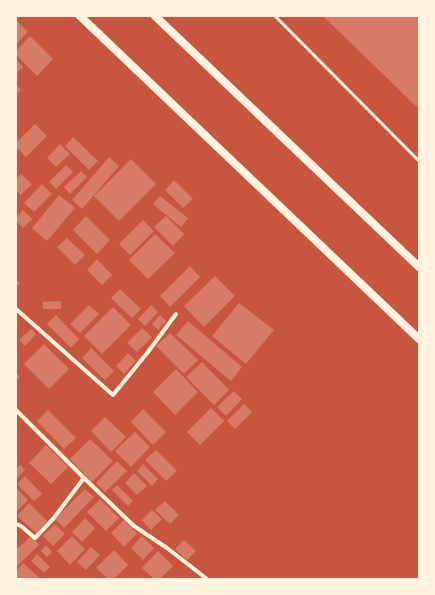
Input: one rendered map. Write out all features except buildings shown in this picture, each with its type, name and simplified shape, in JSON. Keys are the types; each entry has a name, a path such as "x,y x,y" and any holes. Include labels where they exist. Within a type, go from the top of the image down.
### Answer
{"main road":[{"path":"80,16 419,339"},
{"path":"155,16 419,267"}],"street":[{"path":"16,309 113,395 176,314"},
{"path":"16,410 134,526 167,548 207,579"},
{"path":"16,524 21,526 35,538 53,519 84,478"}],"lane":[{"path":"275,16 419,161"}]}
